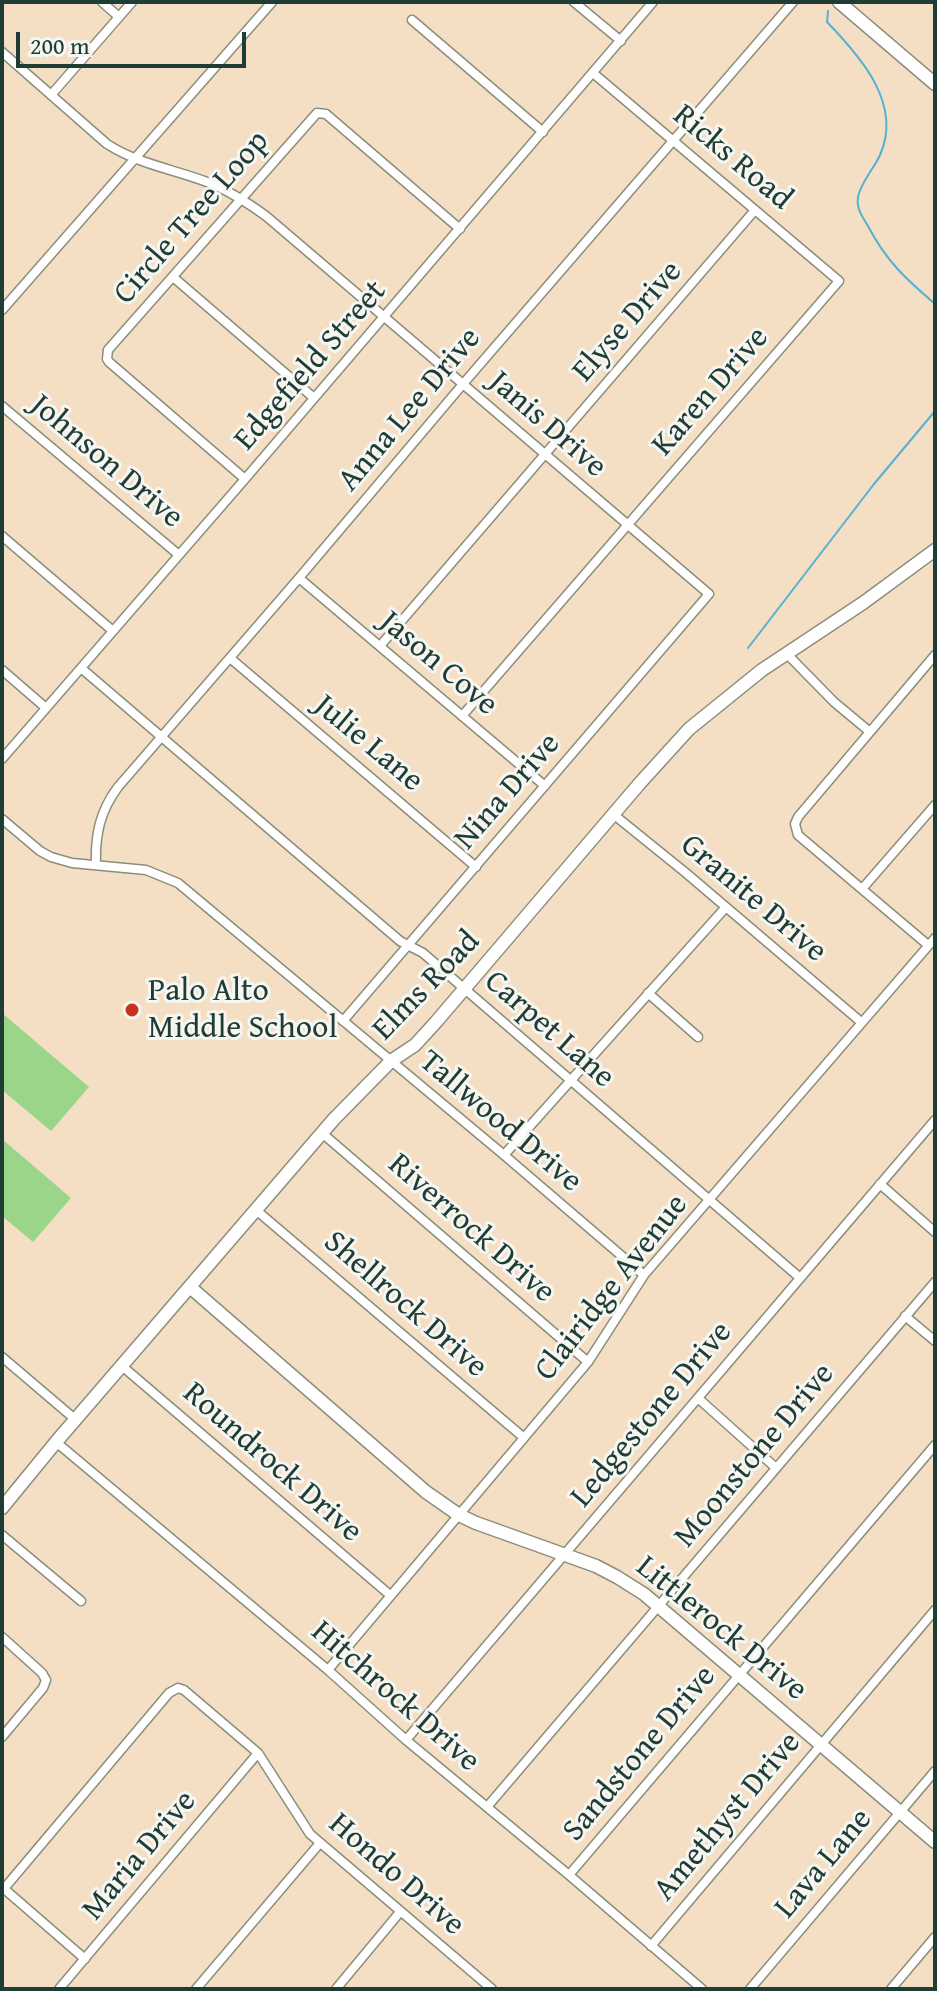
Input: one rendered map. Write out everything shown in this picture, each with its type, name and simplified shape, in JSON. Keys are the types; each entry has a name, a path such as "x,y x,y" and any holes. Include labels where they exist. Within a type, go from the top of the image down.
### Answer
{"main road":[{"path":"849,5 935,84"},
{"name":"Elms Road","path":"2,1508 322,1133 391,1061 415,1045 466,989 689,729 762,670 863,603 935,550"},
{"name":"Littlerock Drive","path":"190,1287 426,1492 459,1515 504,1535 596,1566 644,1594 935,1842"}],"street":[{"path":"102,2 119,17"},
{"path":"51,95 132,2"},
{"path":"2,310 272,2"},
{"path":"574,2 621,41"},
{"name":"Edgefield Street","path":"2,759 653,2"},
{"name":"Anna Lee Drive","path":"96,864 96,838 109,799 793,2"},
{"path":"412,20 543,132"},
{"name":"Janis Drive","path":"2,52 107,144 134,159 207,182 240,198 266,216 709,594"},
{"name":"Ricks Road","path":"593,73 839,281"},
{"name":"Circle Tree Loop","path":"245,479 107,359 108,350 315,114 322,112 460,229"},
{"name":"Elyse Drive","path":"380,646 755,210"},
{"path":"173,277 314,398"},
{"name":"Karen Drive","path":"462,716 839,281"},
{"name":"Johnson Drive","path":"2,406 179,555"},
{"path":"2,536 113,631"},
{"name":"Jason Cove","path":"299,578 545,786"},
{"name":"Nina Drive","path":"343,1021 709,594"},
{"path":"787,654 834,702 870,732"},
{"path":"932,942 798,835 795,824 935,655"},
{"name":"Julie Lane","path":"230,658 476,867"},
{"name":"Carpet Lane","path":"81,668 388,931 423,953 466,989 799,1277"},
{"path":"2,670 46,708"},
{"path":"862,889 935,805"},
{"name":"Granite Drive","path":"613,814 861,1022"},
{"name":"Tallwood Drive","path":"2,819 51,857 72,863 146,870 178,883 644,1275"},
{"path":"504,1155 726,907"},
{"name":"Clairidge Avenue","path":"390,1595 588,1362 644,1275 932,942"},
{"path":"648,993 698,1037"},
{"name":"Ledgestone Drive","path":"406,1740 935,1120"},
{"name":"Riverrock Drive","path":"322,1133 588,1362"},
{"path":"880,1184 935,1232"},
{"name":"Shellrock Drive","path":"256,1210 523,1437"},
{"name":"Moonstone Drive","path":"487,1807 935,1282"},
{"path":"905,1316 935,1341"},
{"path":"2,1357 76,1420"},
{"name":"Roundrock Drive","path":"122,1366 390,1595"},
{"path":"699,1399 776,1468"},
{"name":"Hitchrock Drive","path":"56,1442 702,1989"},
{"name":"Sandstone Drive","path":"569,1875 935,1445"},
{"path":"2,1535 81,1601"},
{"path":"328,1670 390,1595"},
{"name":"Amethyst Drive","path":"651,1946 935,1610"},
{"path":"2,1637 46,1680 43,1688 2,1737"},
{"name":"Hondo Drive","path":"3,1889 169,1693 178,1688 258,1753 310,1834 492,1989"},
{"name":"Maria Drive","path":"59,1989 258,1753"},
{"name":"Lava Lane","path":"750,1989 935,1771"},
{"path":"196,1989 320,1843"},
{"path":"3,1889 85,1959"},
{"path":"336,1989 400,1912"},
{"path":"891,1989 935,1937"}],"green space":[{"path":"2,1013 89,1087 51,1131 2,1090"},
{"path":"2,1139 71,1198 33,1242 2,1216"}],"waterway":[{"path":"828,11 827,22 852,50 874,82 886,117 886,136 880,155 859,193 859,209 889,259 935,304"},
{"path":"748,648 874,484 935,411"}],"place":[{"name":"Palo Alto Middle School","path":"132,1010"}]}
